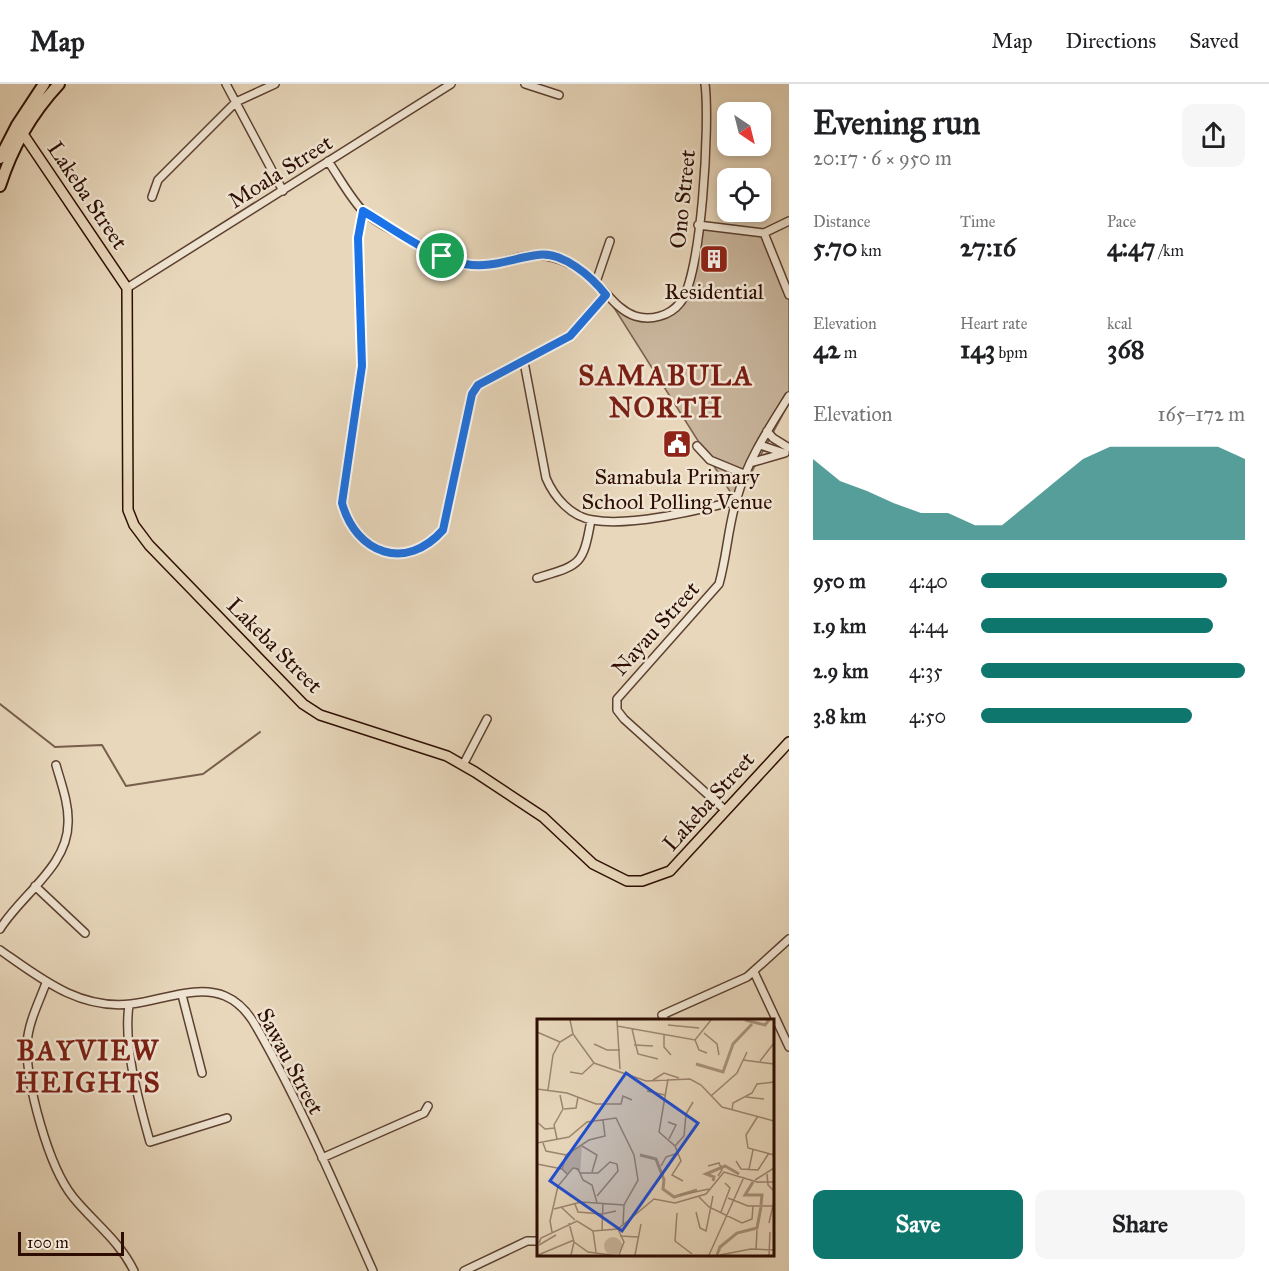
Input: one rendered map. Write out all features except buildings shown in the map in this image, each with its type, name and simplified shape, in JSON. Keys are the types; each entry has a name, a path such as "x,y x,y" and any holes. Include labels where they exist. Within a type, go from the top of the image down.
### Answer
{"highway":[{"path":"0,158 51,85"},
{"path":"0,186 20,129"}],"main road":[{"name":"Lakeba Street","path":"20,129 127,288 128,510 134,525 149,545 303,704 320,715 447,756 520,799 593,864 627,882 642,881 670,871 789,742"}],"street":[{"path":"226,84 283,191"},
{"path":"152,197 158,180 236,102 275,84"},
{"name":"Moala Street","path":"127,288 451,84"},
{"path":"525,84 560,95"},
{"name":"Ono Street","path":"596,282 606,295 633,316 646,318 670,312 687,293 706,155 705,84"},
{"path":"328,161 363,211 442,256 462,264 478,266 497,264 539,254 557,258 596,282 610,241"},
{"path":"363,211 358,238 362,366 342,503 347,520 357,536 371,547 394,554 420,548 433,541 443,530 449,511 472,394 486,380 570,336 606,295"},
{"path":"698,225 764,233 789,221"},
{"path":"764,233 789,295"},
{"path":"524,362 546,478 552,492 560,502 591,520 635,519 700,510 736,501"},
{"name":"Nayau Street","path":"725,810 624,719 617,710 616,699 719,584 736,501 744,474 767,430 789,396"},
{"path":"767,430 772,438 788,452"},
{"path":"760,445 788,452"},
{"path":"697,446 710,460 744,474"},
{"path":"750,463 788,452"},
{"path":"537,578 577,563 585,551 591,520"},
{"path":"462,765 487,719"},
{"path":"0,929 10,913 63,852 69,822 56,765"},
{"path":"35,886 85,933"},
{"path":"663,1018 754,972 789,939"},
{"name":"Sawau Street","path":"0,950 46,983 80,1000 129,1005 208,992 225,996 247,1014 257,1028 322,1158 373,1271"},
{"path":"754,972 789,1047"},
{"path":"46,983 30,1026 27,1045 35,1104 61,1177 73,1196 120,1246 134,1271"},
{"path":"182,995 202,1073"},
{"path":"129,1005 128,1024 134,1076 150,1142 227,1118"},
{"path":"322,1158 424,1113 428,1106"},
{"path":"464,1271 527,1241 537,1241"}],"shaded area":[{"path":"700,223 763,233 789,296 789,403 736,501 606,295 632,317 659,316 682,296"}],"waterway":[{"path":"0,704 55,747 102,745 126,786 203,774 260,732"}],"place":[{"name":"Residential","path":"714,259"},
{"name":"Samabula Primary School Polling Venue","path":"677,444"}],"district":[{"name":"SAMABULA NORTH","path":"666,391"},
{"name":"BAYVIEW HEIGHTS","path":"88,1066"}],"route":[{"path":"363,211 442,256 462,264 478,266 539,254 557,258 596,282 606,295 570,336 478,385 472,394 449,511 443,530 433,541 420,548 394,554 384,553 371,547 357,536 347,520 342,503 354,436 362,366 358,238 363,211"}]}
